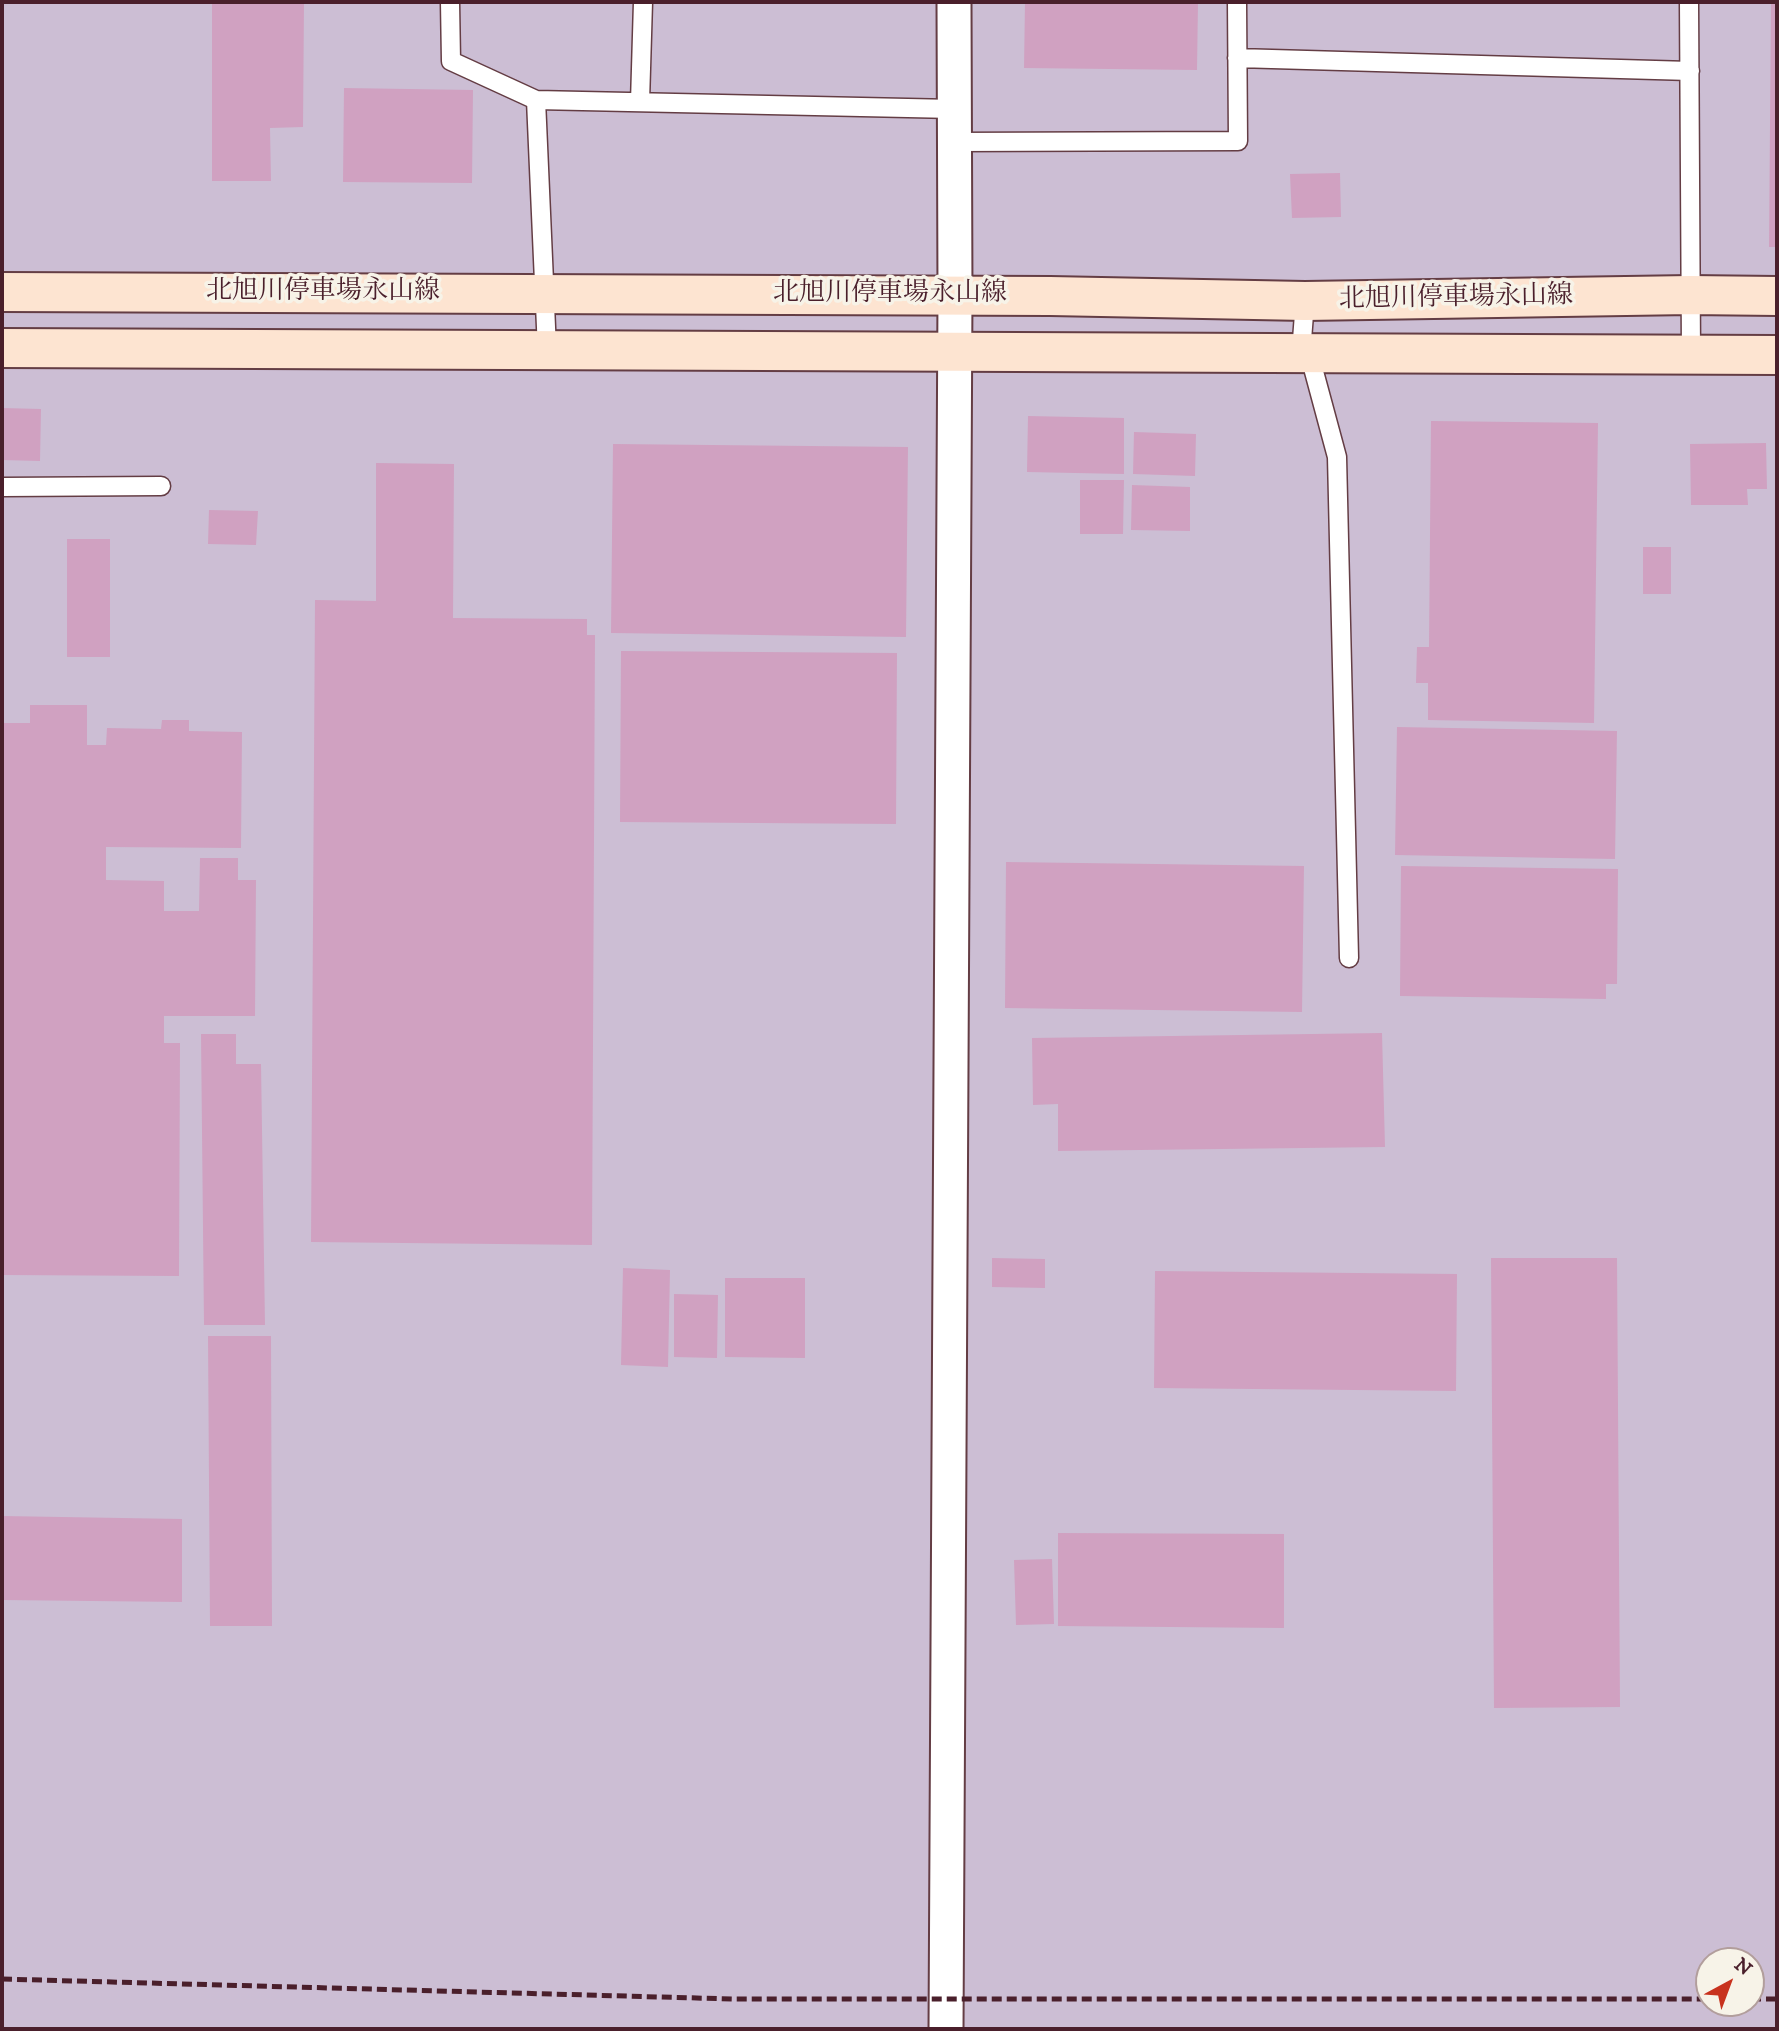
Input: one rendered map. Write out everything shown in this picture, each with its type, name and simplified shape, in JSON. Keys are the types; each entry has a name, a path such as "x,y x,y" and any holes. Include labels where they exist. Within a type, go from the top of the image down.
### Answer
{"main road":[{"name":"北旭川停車場永山線","path":"2,292 955,295 1305,301 1777,296"},
{"name":"北旭川停車場永山線","path":"2,348 1777,355"}],"street":[{"path":"946,2029 955,295 954,2"}],"lane":[{"path":"450,2 451,61 536,100 954,109"},
{"path":"640,102 643,2"},
{"path":"954,142 1238,141 1237,2"},
{"path":"1689,2 1691,354"},
{"path":"1237,58 1690,71"},
{"path":"536,100 547,350"},
{"path":"1305,301 1305,353 1337,457 1349,958"},
{"path":"2,487 161,486"}],"shaded area":[{"path":"2,2 1777,2 1777,2029 2,2029"}],"building":[{"path":"212,2 304,2 303,127 270,128 271,181 212,181"},
{"path":"1025,2 1198,2 1197,70 1024,68"},
{"path":"1771,2 1777,2 1777,247 1769,247"},
{"path":"344,88 473,90 472,183 343,182"},
{"path":"1340,173 1341,217 1292,218 1290,174"},
{"path":"2,408 41,409 40,461 2,460"},
{"path":"1028,416 1124,418 1124,474 1027,472"},
{"path":"1431,421 1598,423 1594,723 1428,720 1428,683 1416,683 1417,647 1429,647"},
{"path":"1134,432 1196,434 1195,476 1133,474"},
{"path":"1766,443 1767,489 1747,489 1748,505 1691,505 1690,444"},
{"path":"613,444 908,447 906,637 611,633"},
{"path":"376,463 454,464 453,618 587,619 587,635 595,635 592,1245 311,1242 315,600 376,601"},
{"path":"1080,480 1124,480 1123,534 1080,534"},
{"path":"1132,485 1190,487 1190,531 1131,530"},
{"path":"209,510 258,511 256,545 208,544"},
{"path":"67,539 110,539 110,657 67,657"},
{"path":"1643,547 1671,547 1671,594 1643,594"},
{"path":"621,651 897,653 896,824 620,822"},
{"path":"30,705 87,705 87,745 106,745 107,728 161,729 162,720 189,720 189,731 242,732 241,848 106,847 106,880 164,881 164,911 199,911 200,858 238,858 238,880 256,880 255,1016 164,1016 164,1043 180,1043 179,1276 2,1275 2,723 30,723"},
{"path":"1397,727 1617,731 1615,859 1395,855"},
{"path":"1006,862 1304,866 1302,1012 1005,1008"},
{"path":"1401,866 1618,869 1617,984 1606,984 1606,999 1400,996"},
{"path":"1382,1033 1385,1147 1058,1151 1058,1104 1033,1105 1032,1038"},
{"path":"201,1034 236,1034 236,1064 261,1064 265,1325 204,1325"},
{"path":"992,1258 1045,1259 1045,1288 992,1287"},
{"path":"1491,1258 1617,1258 1620,1707 1494,1708"},
{"path":"623,1268 670,1270 668,1367 621,1365"},
{"path":"1155,1271 1457,1274 1456,1391 1154,1388"},
{"path":"725,1278 805,1278 805,1358 725,1357"},
{"path":"674,1294 718,1295 717,1358 674,1357"},
{"path":"208,1336 271,1336 272,1626 210,1626"},
{"path":"2,1516 182,1519 182,1602 2,1600"},
{"path":"1058,1533 1284,1534 1284,1628 1058,1626"},
{"path":"1052,1559 1054,1624 1016,1625 1014,1560"}],"railway":[{"path":"2,1979 733,1999 1695,1999"},
{"path":"1765,1999 1777,1999"}]}
